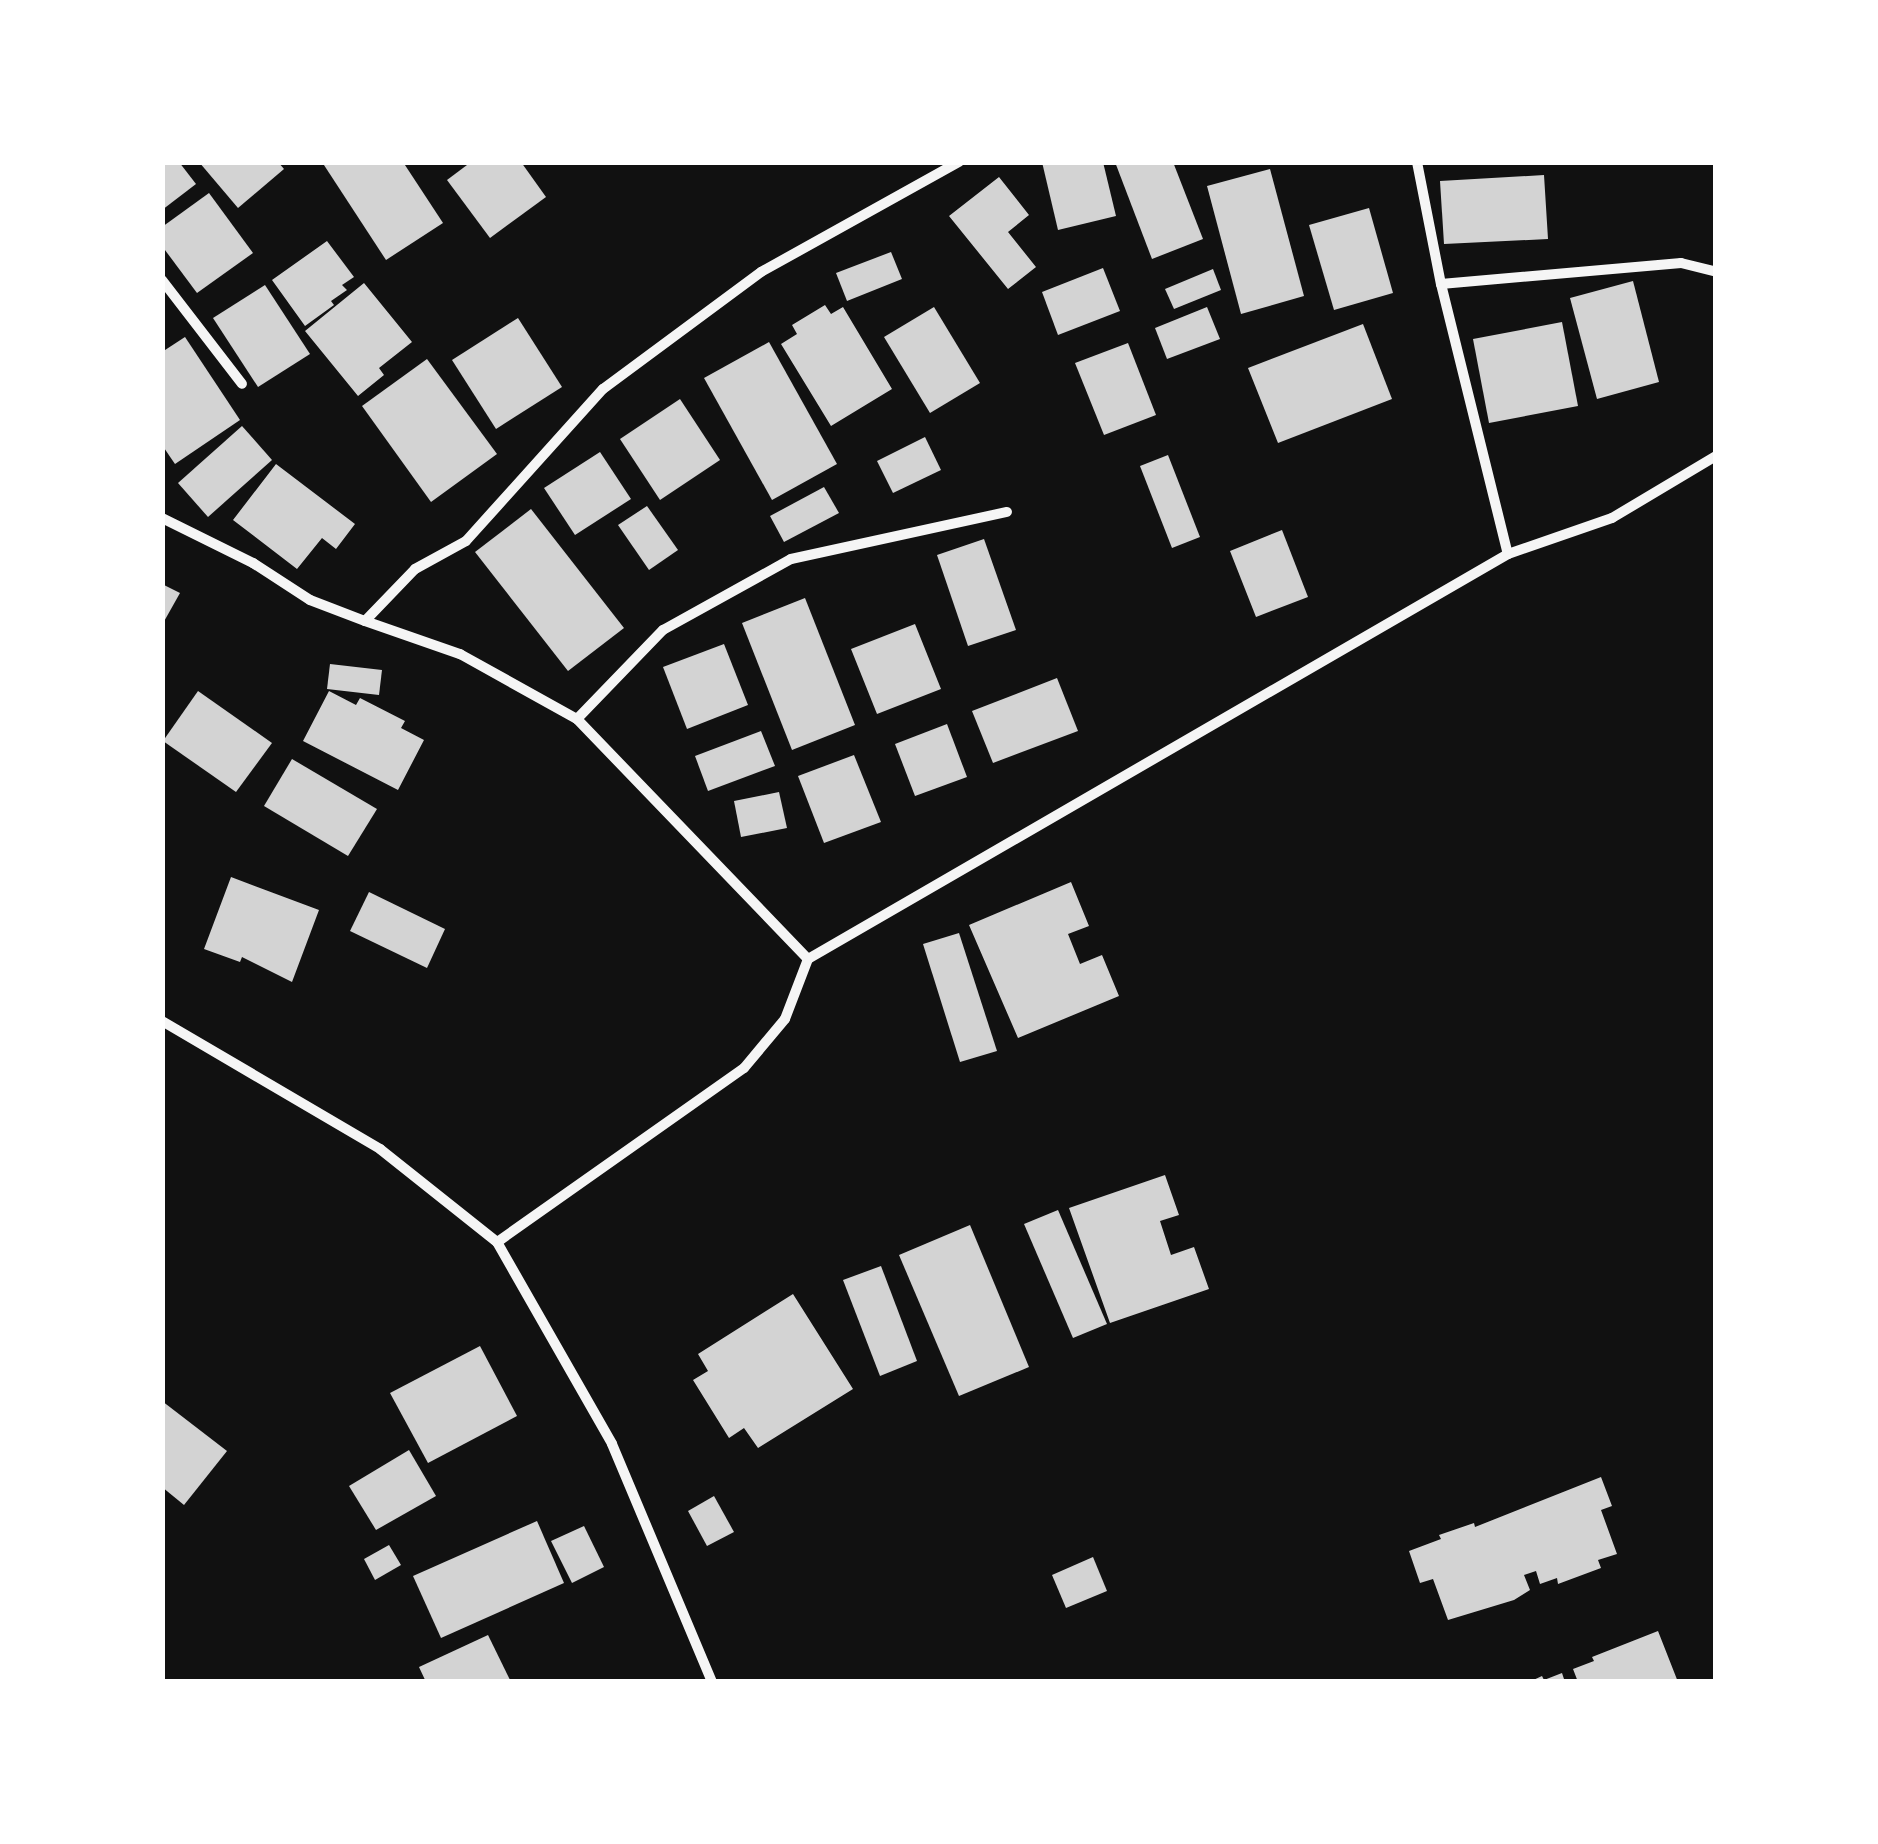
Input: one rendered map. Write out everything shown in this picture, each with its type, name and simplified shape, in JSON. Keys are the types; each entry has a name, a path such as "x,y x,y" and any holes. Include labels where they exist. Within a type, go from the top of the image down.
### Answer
{"street":[{"path":"365,621 415,569 466,541 602,389 761,272 960,162"},
{"path":"1417,162 1441,284 1508,554"},
{"path":"1441,284 1682,263 1716,272"},
{"path":"162,280 242,384"},
{"path":"497,1242 744,1068 786,1019 808,959 1508,554 1612,518 1716,456"},
{"path":"577,719 664,630 791,559 1007,512"},
{"path":"162,518 253,563 310,600 460,654 577,719 808,959"},
{"path":"165,1026 380,1149 497,1242 612,1444 712,1682"}],"building":[{"path":"162,162 179,162 196,184 162,210"},
{"path":"199,162 278,162 284,169 238,208"},
{"path":"322,162 403,162 443,223 386,260"},
{"path":"471,162 521,162 546,197 490,238 447,180"},
{"path":"1042,162 1103,162 1116,216 1058,230"},
{"path":"1115,162 1173,162 1203,239 1152,259"},
{"path":"1270,169 1304,296 1241,314 1207,186"},
{"path":"1544,175 1548,239 1444,244 1440,181"},
{"path":"999,177 1029,215 1008,232 1036,267 1008,289 949,216"},
{"path":"209,193 253,253 197,293 162,246 162,227"},
{"path":"1369,208 1393,293 1334,310 1309,225"},
{"path":"327,241 354,277 342,285 347,290 331,301 334,305 305,326 272,280"},
{"path":"891,252 902,279 847,301 836,273"},
{"path":"1103,268 1120,311 1058,335 1042,292"},
{"path":"1213,269 1221,290 1174,309 1165,289"},
{"path":"1633,281 1659,382 1597,399 1570,298"},
{"path":"364,283 412,342 379,368 384,375 358,396 305,331"},
{"path":"265,285 310,354 258,387 213,318"},
{"path":"825,305 831,314 843,307 892,389 831,426 781,344 797,334 792,325"},
{"path":"934,307 980,383 930,413 884,337"},
{"path":"1207,307 1220,339 1167,359 1155,328"},
{"path":"518,318 562,387 496,429 452,360"},
{"path":"1562,322 1578,406 1489,423 1473,339"},
{"path":"1363,324 1392,399 1278,443 1248,368"},
{"path":"185,337 240,420 175,464 162,445 162,352"},
{"path":"769,342 837,464 772,500 704,378"},
{"path":"1128,343 1156,415 1104,435 1075,363"},
{"path":"427,359 497,454 431,502 362,406"},
{"path":"680,399 720,460 660,500 620,439"},
{"path":"242,426 272,460 208,517 178,483"},
{"path":"925,437 941,470 893,493 877,461"},
{"path":"600,452 631,499 575,535 544,488"},
{"path":"1168,455 1200,537 1172,548 1140,466"},
{"path":"276,464 355,524 336,549 322,538 297,569 233,520"},
{"path":"824,487 839,513 784,542 770,516"},
{"path":"647,506 678,550 649,570 618,525"},
{"path":"531,509 624,628 568,671 475,552"},
{"path":"1282,530 1308,597 1256,617 1230,551"},
{"path":"984,539 1016,630 968,646 937,555"},
{"path":"162,584 180,593 162,625"},
{"path":"805,598 855,725 792,750 742,623"},
{"path":"915,624 941,689 877,714 851,649"},
{"path":"724,644 748,705 687,729 663,667"},
{"path":"330,664 382,670 379,695 327,689"},
{"path":"1057,678 1078,731 993,763 972,711"},
{"path":"198,691 272,743 236,792 163,741"},
{"path":"329,691 356,705 360,698 405,721 401,728 424,740 398,790 303,741"},
{"path":"947,724 967,777 915,796 895,744"},
{"path":"761,731 775,766 708,791 695,756"},
{"path":"854,755 881,822 824,843 798,776"},
{"path":"292,759 377,809 348,856 264,806"},
{"path":"779,792 787,828 741,837 734,801"},
{"path":"231,877 319,910 292,982 242,957 240,962 204,949"},
{"path":"1071,882 1089,926 1068,934 1080,964 1102,955 1119,996 1018,1038 969,925"},
{"path":"369,892 445,929 427,968 350,931"},
{"path":"959,933 997,1051 960,1062 923,944"},
{"path":"1165,1175 1179,1215 1160,1221 1171,1255 1194,1247 1209,1289 1110,1323 1069,1208"},
{"path":"1058,1210 1107,1324 1073,1338 1024,1224"},
{"path":"970,1225 1029,1367 959,1396 899,1255"},
{"path":"881,1266 917,1361 880,1376 843,1280"},
{"path":"793,1294 853,1389 758,1448 744,1428 729,1438 693,1380 708,1371 698,1354"},
{"path":"480,1346 517,1416 428,1463 390,1393"},
{"path":"162,1401 227,1451 184,1505 162,1487"},
{"path":"409,1450 436,1496 376,1530 349,1486"},
{"path":"1601,1477 1612,1506 1601,1510 1617,1554 1598,1560 1601,1568 1558,1584 1557,1578 1540,1584 1536,1571 1524,1575 1530,1590 1514,1600 1448,1620 1433,1579 1420,1583 1409,1551 1441,1539 1439,1535 1474,1523 1475,1527"},
{"path":"714,1496 734,1532 707,1546 688,1511"},
{"path":"537,1521 564,1583 441,1638 413,1576"},
{"path":"584,1526 604,1567 572,1583 551,1541"},
{"path":"389,1545 401,1565 375,1580 364,1559"},
{"path":"1093,1557 1107,1591 1066,1608 1052,1575"},
{"path":"1658,1631 1678,1682 1578,1682 1573,1669 1594,1661 1592,1657"},
{"path":"488,1635 511,1682 426,1682 419,1667"},
{"path":"1562,1673 1565,1682 1529,1682 1542,1676 1544,1680"}]}
